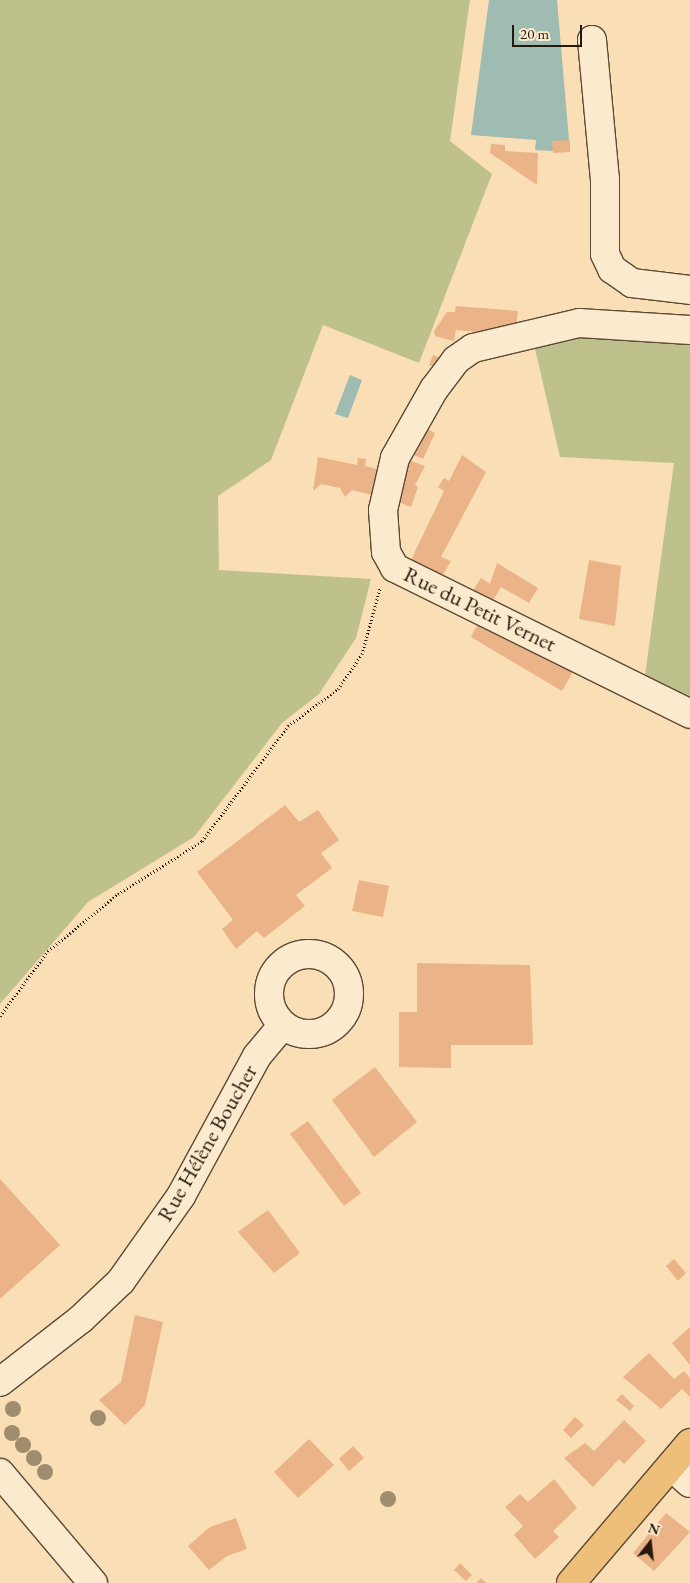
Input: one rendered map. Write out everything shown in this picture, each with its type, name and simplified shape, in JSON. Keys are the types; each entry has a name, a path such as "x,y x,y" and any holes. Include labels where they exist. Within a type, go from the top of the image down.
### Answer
{"main road":[{"path":"570,1583 680,1474 690,1443"}],"street":[{"path":"592,40 605,179 605,254 612,269 632,283 690,290"},
{"name":"Rue du Petit Vernet","path":"690,330 579,323 473,348 456,360 434,389 395,458 383,510 386,552 395,568 690,714"},
{"name":"Rue Hélène Boucher","path":"0,1382 81,1319 120,1281 181,1196 257,1056 283,1025"},
{"path":"0,1472 93,1583"}],"path":[{"path":"0,1016 48,951 118,894 202,841 288,726 338,689 362,654 386,552"}],"green space":[{"path":"0,0 470,0 450,141 492,174 419,363 323,325 271,460 218,496 219,570 371,579 356,638 319,694 282,723 194,837 88,902 0,1004"},
{"path":"592,333 690,339 690,697 645,675 674,463 560,457 533,340"}],"water":[{"path":"489,0 557,0 570,152 535,150 536,140 471,135"},
{"path":"350,375 362,380 348,418 335,414"}],"building":[{"path":"570,140 570,152 553,153 552,141"},
{"path":"491,144 505,145 505,151 538,153 537,185 490,153"},
{"path":"456,306 518,311 516,326 510,324 508,335 456,330 454,341 435,336 434,331 447,312 455,312"},
{"path":"433,355 446,360 443,370 429,365"},
{"path":"423,427 435,433 423,459 411,454"},
{"path":"462,455 486,472 441,557 451,561 442,576 411,560 444,491 438,487 444,478 449,481"},
{"path":"318,457 357,465 358,458 366,459 365,466 381,470 376,496 352,490 345,497 340,488 321,484 313,491"},
{"path":"409,460 425,466 415,485 418,487 411,507 395,501"},
{"path":"589,560 621,566 615,626 579,619"},
{"path":"497,563 538,588 529,603 501,587 492,602 472,592 481,578 490,584"},
{"path":"481,618 575,668 562,691 471,637"},
{"path":"285,805 299,822 318,810 339,840 321,853 332,868 296,895 305,906 264,938 257,931 236,949 222,929 233,920 197,872"},
{"path":"359,880 389,886 383,917 352,911"},
{"path":"417,963 530,965 533,1045 451,1045 451,1068 399,1067 399,1012 417,1012"},
{"path":"375,1067 417,1122 374,1157 332,1100"},
{"path":"308,1121 361,1193 344,1206 290,1134"},
{"path":"0,1179 60,1245 0,1299"},
{"path":"268,1210 300,1253 274,1273 238,1232"},
{"path":"674,1259 686,1273 678,1281 666,1266"},
{"path":"135,1315 163,1322 145,1405 125,1425 99,1400 121,1382"},
{"path":"690,1327 690,1365 672,1343"},
{"path":"649,1353 674,1379 684,1371 690,1378 690,1397 682,1389 661,1409 623,1377"},
{"path":"622,1394 634,1406 630,1411 616,1400"},
{"path":"575,1417 584,1425 571,1438 563,1430"},
{"path":"624,1420 646,1441 624,1464 619,1459 593,1487 564,1458 585,1443 594,1451"},
{"path":"309,1439 334,1465 298,1498 274,1472"},
{"path":"353,1446 364,1458 349,1471 339,1459"},
{"path":"554,1479 577,1508 553,1531 559,1537 535,1559 514,1535 523,1526 505,1507 520,1494 528,1502"},
{"path":"666,1513 690,1532 654,1571 633,1553"},
{"path":"236,1518 247,1549 227,1556 209,1570 188,1546 210,1527"},
{"path":"460,1563 472,1575 466,1581 454,1570"},
{"path":"481,1578 486,1583 476,1583"}]}
